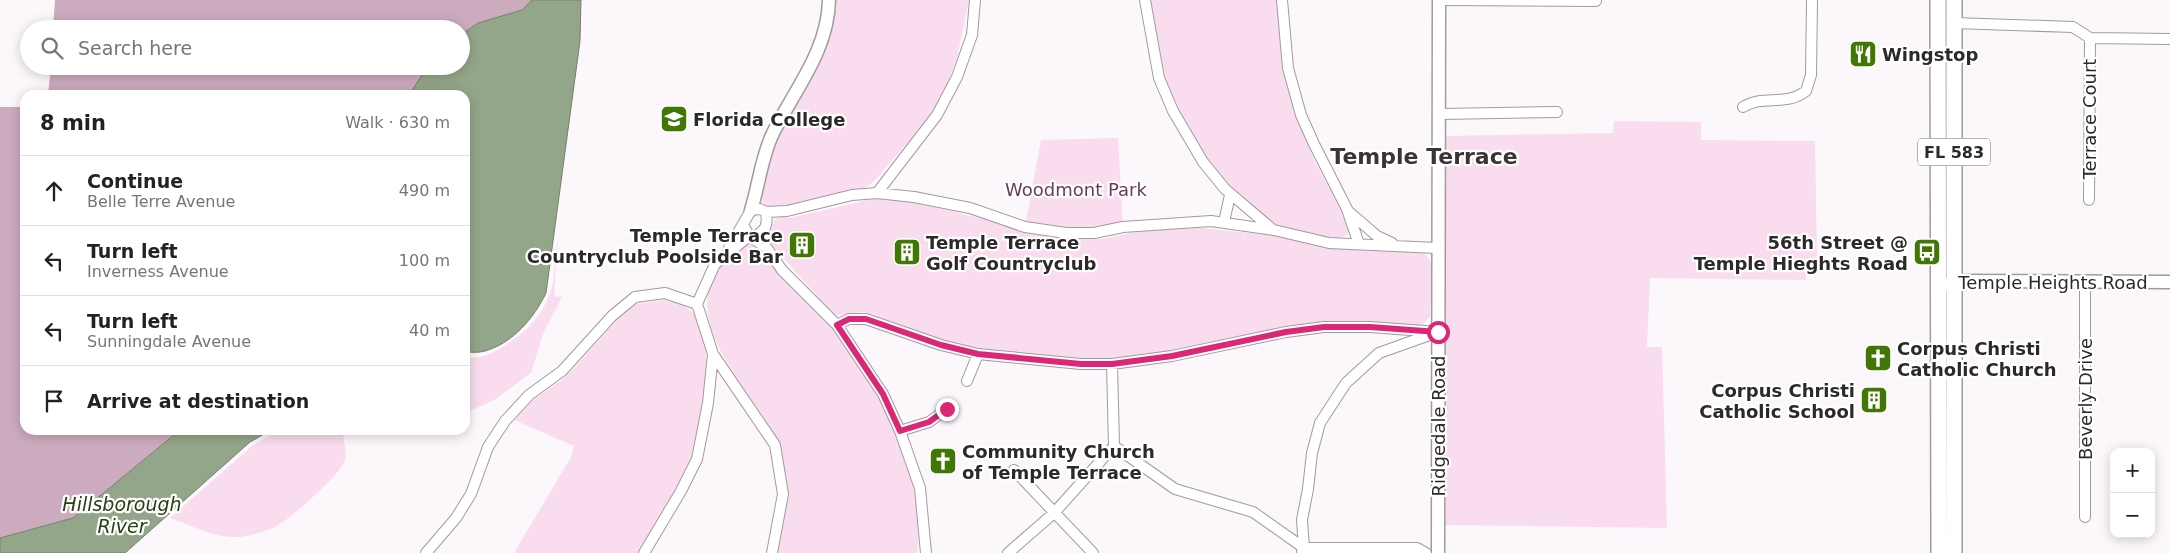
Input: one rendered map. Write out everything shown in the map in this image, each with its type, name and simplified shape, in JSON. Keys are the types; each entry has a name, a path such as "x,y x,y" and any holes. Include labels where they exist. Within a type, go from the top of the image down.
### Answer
{"main road":[{"name":"FL 583","path":"1938,0 1938,553"},
{"path":"1945,0 1948,18 1950,22 1954,23"},
{"name":"FL 583","path":"1954,0 1954,553"},
{"path":"1938,35 1945,41 1954,90"},
{"path":"1938,141 1947,149 1948,196 1954,211"},
{"path":"1938,354 1944,360 1946,370 1946,405 1954,414"},
{"path":"1938,494 1954,494"}],"street":[{"path":"766,247 758,187 761,166 773,134 820,48 829,0"},
{"path":"877,193 937,115 957,76 972,35 975,0"},
{"path":"1146,0 1159,78 1173,111 1203,162 1230,195 1274,230"},
{"path":"1282,0 1288,68 1301,116 1348,211 1359,244"},
{"path":"1439,0 1596,0"},
{"name":"Ridgedale Road","path":"1438,553 1437,248 1440,114 1439,0"},
{"path":"1742,106 1754,100 1790,100 1806,91 1811,74 1812,0"},
{"name":"Terrace Court","path":"1954,23 2073,27 2090,38 2170,39"},
{"name":"Terrace Court","path":"2089,200 2090,38"},
{"path":"1440,114 1557,112"},
{"path":"726,253 743,224 762,217 852,195 877,193 914,197 970,208 1025,227 1066,233 1094,233 1123,227 1166,223 1224,222 1274,230 1329,243 1437,248"},
{"path":"1224,222 1230,195"},
{"path":"1348,211 1376,236 1398,246"},
{"path":"762,217 752,237 726,253 715,264 697,304 713,354 775,445 783,494 772,553"},
{"path":"743,224 752,237 766,247 782,270 837,325 883,394 900,431 920,488 926,553"},
{"name":"Temple Heights Road","path":"1938,289 1954,281 2170,282"},
{"name":"Beverly Drive","path":"2085,281 2085,518"},
{"path":"426,553 461,510 471,494 488,447 505,421 529,395 562,371 612,316 635,297 665,293 697,304"},
{"path":"837,325 849,319 866,319 941,345 978,354 1048,362 1112,364 1172,356 1286,332 1324,327 1370,327 1438,332"},
{"path":"1304,551 1302,520 1312,453 1320,423 1346,383 1379,353 1438,332"},
{"path":"644,553 681,491 697,459 708,402 713,354"},
{"path":"967,381 978,354"},
{"path":"1008,553 1054,513 1114,446 1112,364"},
{"path":"900,431 929,422 947,409"},
{"path":"1114,446 1175,489 1253,512 1304,551 1417,548 1426,553"},
{"path":"1014,470 1093,553"}],"green space":[{"path":"834,0 969,0 957,58 941,100 917,132 875,180 864,189 770,209 762,202 767,159"},
{"path":"1151,0 1278,0 1281,55 1296,117 1316,164 1346,217 1350,230 1347,235 1330,239 1316,238 1303,236 1280,227 1249,206 1223,180 1175,109 1167,90 1157,51"},
{"path":"1614,121 1701,122 1701,140 1815,141 1817,260 1806,261 1806,280 1650,278 1647,347 1662,347 1667,528 1445,525 1445,136 1613,133"},
{"name":"Woodmont Park","path":"1118,138 1123,227 1094,233 1025,227 1041,140"},
{"path":"869,198 911,201 1051,236 1102,239 1155,228 1194,227 1276,236 1317,245 1424,253 1432,263 1430,317 1422,325 1322,323 1292,326 1181,350 1103,358 1063,358 1024,355 947,341 873,314 862,312 835,316 768,241 767,236 774,220 780,216 789,218 861,202"},
{"path":"558,236 554,293 556,297 562,297 543,334 531,373 494,400 470,411 470,358 485,356 497,350 516,338 533,322 546,304 552,287"},
{"path":"744,241 754,241 768,259 812,304 838,336 876,393 892,423 905,455 914,487 918,520 917,553 776,553 782,526 786,484 782,457 778,443 722,353 712,331 707,309 710,286 722,264"},
{"path":"664,300 682,305 696,316 702,327 706,355 702,410 696,444 688,468 675,494 638,553 514,553 571,457 574,446 514,420 524,406 562,380 616,321 636,304"},
{"path":"271,435 344,435 345,460 326,484 295,513 280,524 257,534 238,537 224,536 170,518 252,446"}],"shaded area":[{"path":"55,0 532,0 522,10 478,23 470,29 470,20 54,20"},
{"path":"50,75 422,75 412,90 49,90"},
{"path":"0,107 20,107 20,435 174,435 73,518 0,538"}],"water":[{"path":"532,0 581,0 580,41 546,293 529,320 513,336 505,342 485,351 470,352 470,90 412,90 422,75 470,75 470,29 478,23 522,10"},
{"name":"Hillsborough River","path":"174,435 262,435 250,442 125,553 0,553 0,538 73,518"}],"place":[{"name":"Wingstop","path":"1863,54"},
{"name":"Florida College","path":"674,119"},
{"name":"Temple Terrace Countryclub Poolside Bar","path":"802,245"},
{"name":"Temple Terrace Golf Countryclub","path":"907,252"},
{"name":"56th Street @ Temple Hieghts Road","path":"1927,252"},
{"name":"Corpus Christi Catholic Church","path":"1878,358"},
{"name":"Corpus Christi Catholic School","path":"1874,400"},
{"name":"Community Church of Temple Terrace","path":"943,461"}],"district":[{"name":"Temple Terrace","path":"1424,156"}],"route":[{"path":"947,409 929,422 900,431 883,394 837,325 849,319 866,319 941,345 978,354 1081,364 1112,364 1172,356 1213,349 1252,338 1324,327 1370,327 1438,332"}]}
